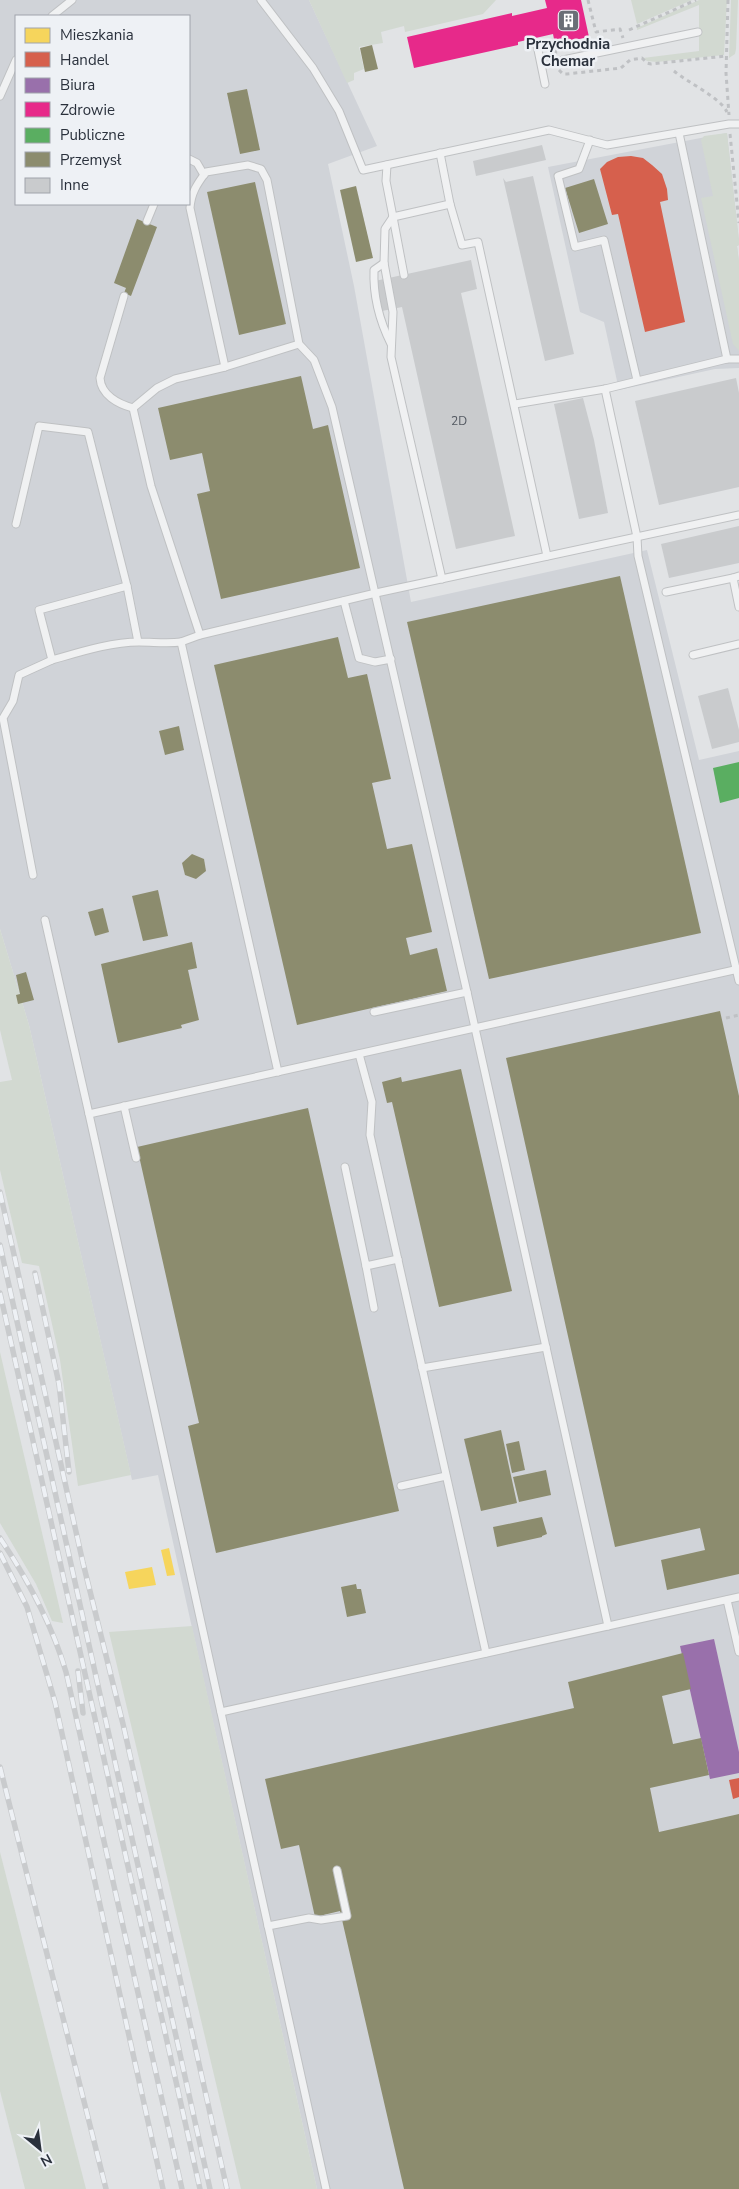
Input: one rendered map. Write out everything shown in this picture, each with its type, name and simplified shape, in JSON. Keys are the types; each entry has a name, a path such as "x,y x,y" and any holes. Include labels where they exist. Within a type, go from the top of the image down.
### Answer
{"lane":[{"path":"53,15 72,0"},
{"path":"262,0 313,68 338,111 363,170 549,130 607,145 679,132 739,124"},
{"path":"563,60 698,32"},
{"path":"538,45 545,84"},
{"path":"0,96 15,62"},
{"path":"679,132 727,359"},
{"path":"590,140 579,169 558,176 574,246 604,240 637,380"},
{"path":"440,153 450,204 462,245 478,242 548,556"},
{"path":"190,160 197,163 204,175"},
{"path":"225,367 190,208 191,196 206,172 248,165 261,169 267,180 299,344 314,360 332,407 467,992 608,1626"},
{"path":"387,165 386,181 404,275"},
{"path":"442,579 391,357 393,312 384,263 385,229 393,217 450,204"},
{"path":"147,221 154,205"},
{"path":"384,263 374,270 373,291 382,324 392,345"},
{"path":"124,296 100,378 100,384 104,391 116,402 133,408"},
{"path":"133,408 157,388 175,379 225,367 299,344"},
{"path":"515,404 604,389 727,359 739,359"},
{"path":"604,389 637,537 638,556 738,970 739,981"},
{"path":"133,408 151,486 200,635"},
{"path":"16,524 39,426 88,432 127,586 138,642"},
{"path":"33,875 3,718 13,701 19,674 52,660 115,645 138,642 169,644 182,642 200,635 344,601 739,515"},
{"path":"666,592 736,577 739,607"},
{"path":"52,660 39,610 127,586"},
{"path":"344,601 359,658 376,662 391,659"},
{"path":"182,642 278,1072"},
{"path":"693,655 739,644"},
{"path":"45,920 326,2189"},
{"path":"89,1114 738,970"},
{"path":"374,1012 467,992"},
{"path":"359,1054 372,1102 370,1135 486,1653"},
{"path":"124,1106 136,1158"},
{"path":"345,1167 374,1308"},
{"path":"366,1266 398,1259"},
{"path":"422,1368 546,1347"},
{"path":"401,1486 446,1476"},
{"path":"221,1712 739,1597"},
{"path":"727,1600 739,1652"},
{"path":"268,1926 308,1918 321,1920 347,1916 337,1870"}],"path":[{"path":"588,0 596,32 620,29 630,60 642,58 646,64 651,64 726,56"},
{"path":"629,30 696,0"},
{"path":"674,71 686,82 714,98 724,106 727,112"},
{"path":"726,1018 739,1015"}],"shaded area":[{"path":"0,0 309,0 377,146 328,164 354,286 411,602 647,550 699,760 739,751 739,2189 317,2189 158,1475 132,1480 29,1025 0,929"},
{"path":"309,0 496,0 483,14 405,32 404,26 381,32 383,43 359,47 364,69 354,73 354,80 347,83"},
{"path":"631,0 692,0 637,24"},
{"path":"699,0 727,0 724,55 657,62 647,61 643,58 699,51 699,5 637,30 637,28"},
{"path":"731,0 738,0 736,49 735,54 729,58"},
{"path":"727,133 739,241 737,246 739,262 739,368 715,369 619,390 604,322 580,312 548,167"},
{"path":"727,133 739,241 737,246 739,262 739,351 733,344 701,198 713,196 701,140 704,136"},
{"path":"0,929 29,1025 131,1475 78,1486 60,1360 39,1266 22,1263 0,1170 0,1082 12,1080 0,1030"},
{"path":"0,1352 63,1623 52,1621 36,1584 0,1523"},
{"path":"192,1626 317,2189 241,2189 109,1632"},
{"path":"0,1852 86,2189 25,2189 0,2091"}],"building: Mieszkania":[{"path":"169,1548 175,1575 167,1576 161,1550"},
{"path":"152,1567 156,1585 129,1589 125,1572"}],"building: Handel":[{"path":"631,156 643,158 662,174 667,189 668,200 660,202 685,322 645,332 618,214 612,215 600,169 607,162 618,157"},
{"path":"739,1778 739,1797 733,1799 729,1780"}],"building: Biura":[{"path":"714,1639 739,1752 739,1773 710,1779 680,1646"}],"building: Zdrowie":[{"path":"545,0 581,0 589,37 555,44 553,34 518,42 518,45 414,68 407,37 512,13 512,16 547,8"}],"building: Publiczne":[{"path":"739,762 739,798 720,803 713,768"}],"building: Przemysł":[{"path":"372,45 378,69 365,72 360,48"},
{"path":"247,89 260,150 240,154 227,93"},
{"path":"594,179 608,224 579,233 565,188"},
{"path":"255,182 286,324 239,335 207,192"},
{"path":"356,186 373,258 356,262 340,190"},
{"path":"137,219 157,227 131,296 124,293 126,288 114,283"},
{"path":"301,376 313,429 328,425 360,568 221,599 197,494 210,491 202,453 170,460 158,408"},
{"path":"620,576 701,933 489,979 407,622"},
{"path":"338,637 348,678 367,674 391,779 372,783 387,849 412,844 432,932 406,938 410,955 437,948 447,991 297,1025 214,665"},
{"path":"179,726 184,750 165,755 159,731"},
{"path":"192,854 204,859 206,871 196,879 185,875 182,863"},
{"path":"158,890 168,936 143,941 132,896"},
{"path":"103,908 109,932 95,936 88,912"},
{"path":"192,942 197,968 188,970 199,1020 181,1025 182,1028 118,1043 101,964"},
{"path":"26,972 34,1000 18,1004 16,995 20,994 16,975"},
{"path":"720,1011 739,1096 739,1574 667,1590 661,1560 705,1550 700,1528 615,1547 506,1058"},
{"path":"461,1069 512,1291 439,1307 392,1102 387,1103 382,1082 401,1077 402,1082"},
{"path":"308,1108 399,1511 216,1553 188,1426 199,1423 137,1147"},
{"path":"501,1430 517,1503 481,1511 464,1439"},
{"path":"519,1441 525,1470 512,1473 506,1444"},
{"path":"546,1470 551,1495 519,1502 513,1477"},
{"path":"542,1517 547,1534 542,1537 497,1547 493,1527"},
{"path":"356,1584 357,1589 361,1589 366,1613 347,1617 341,1587"},
{"path":"683,1653 691,1689 662,1696 673,1744 701,1738 709,1775 650,1788 659,1832 739,1814 739,2189 404,2189 340,1911 315,1917 299,1845 281,1849 265,1779 574,1708 568,1682"}],"building: Inne":[{"path":"542,145 546,160 476,176 473,161"},
{"path":"533,176 574,354 545,361 503,178 506,182"},
{"path":"471,260 477,289 461,293 515,536 456,549 402,307 382,311 375,281"},
{"path":"736,378 739,393 739,487 659,505 635,401"},
{"path":"583,398 594,440 608,513 579,519 554,404"},
{"path":"739,526 739,563 669,578 661,544"},
{"path":"728,688 739,730 739,742 712,749 698,696"}],"railway":[{"path":"0,1192 83,1563 123,1724 227,2189"},
{"path":"0,1245 210,2189"},
{"path":"35,1273 59,1384 69,1472"},
{"path":"0,1293 200,2189"},
{"path":"0,1538 38,1603 54,1637 66,1672 182,2189"},
{"path":"0,1553 27,1607 55,1702 163,2189"},
{"path":"78,1671 83,1713"},
{"path":"0,1767 106,2189"}],"place":[{"name":"Przychodnia Chemar","path":"568,21"}]}
